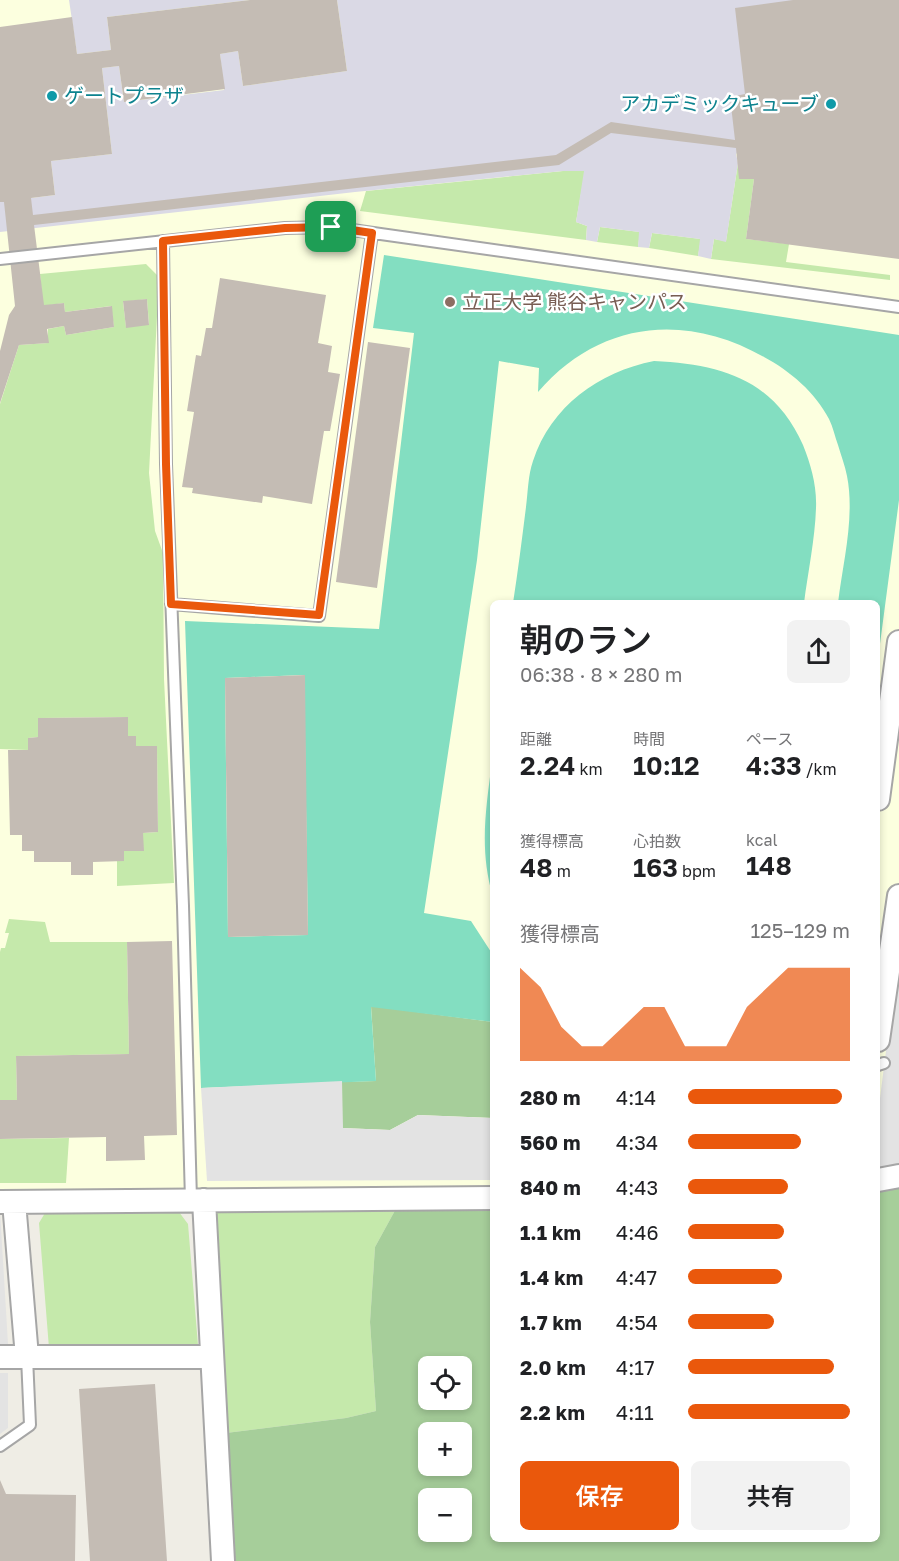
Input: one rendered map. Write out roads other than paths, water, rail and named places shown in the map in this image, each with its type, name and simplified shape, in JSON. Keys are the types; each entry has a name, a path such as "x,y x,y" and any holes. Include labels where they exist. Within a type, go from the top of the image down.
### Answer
{"street":[{"path":"880,784 899,642"},
{"path":"880,1026 899,896"},
{"path":"880,1180 899,1176"},
{"path":"27,1357 7,1202 490,1198"},
{"path":"197,1200 212,1356 223,1561"},
{"path":"0,1357 212,1356"}],"lane":[{"path":"0,259 285,228 331,227 899,307"},
{"path":"171,604 319,615 372,233"},
{"path":"163,241 166,464 197,1200"},
{"path":"0,1446 30,1425 27,1357"}],"place":[{"name":"ゲートプラザ","path":"52,96"},
{"name":"アカデミックキューブ","path":"831,104"},
{"name":"立正大学 熊谷キャンパス","path":"450,302"}]}
